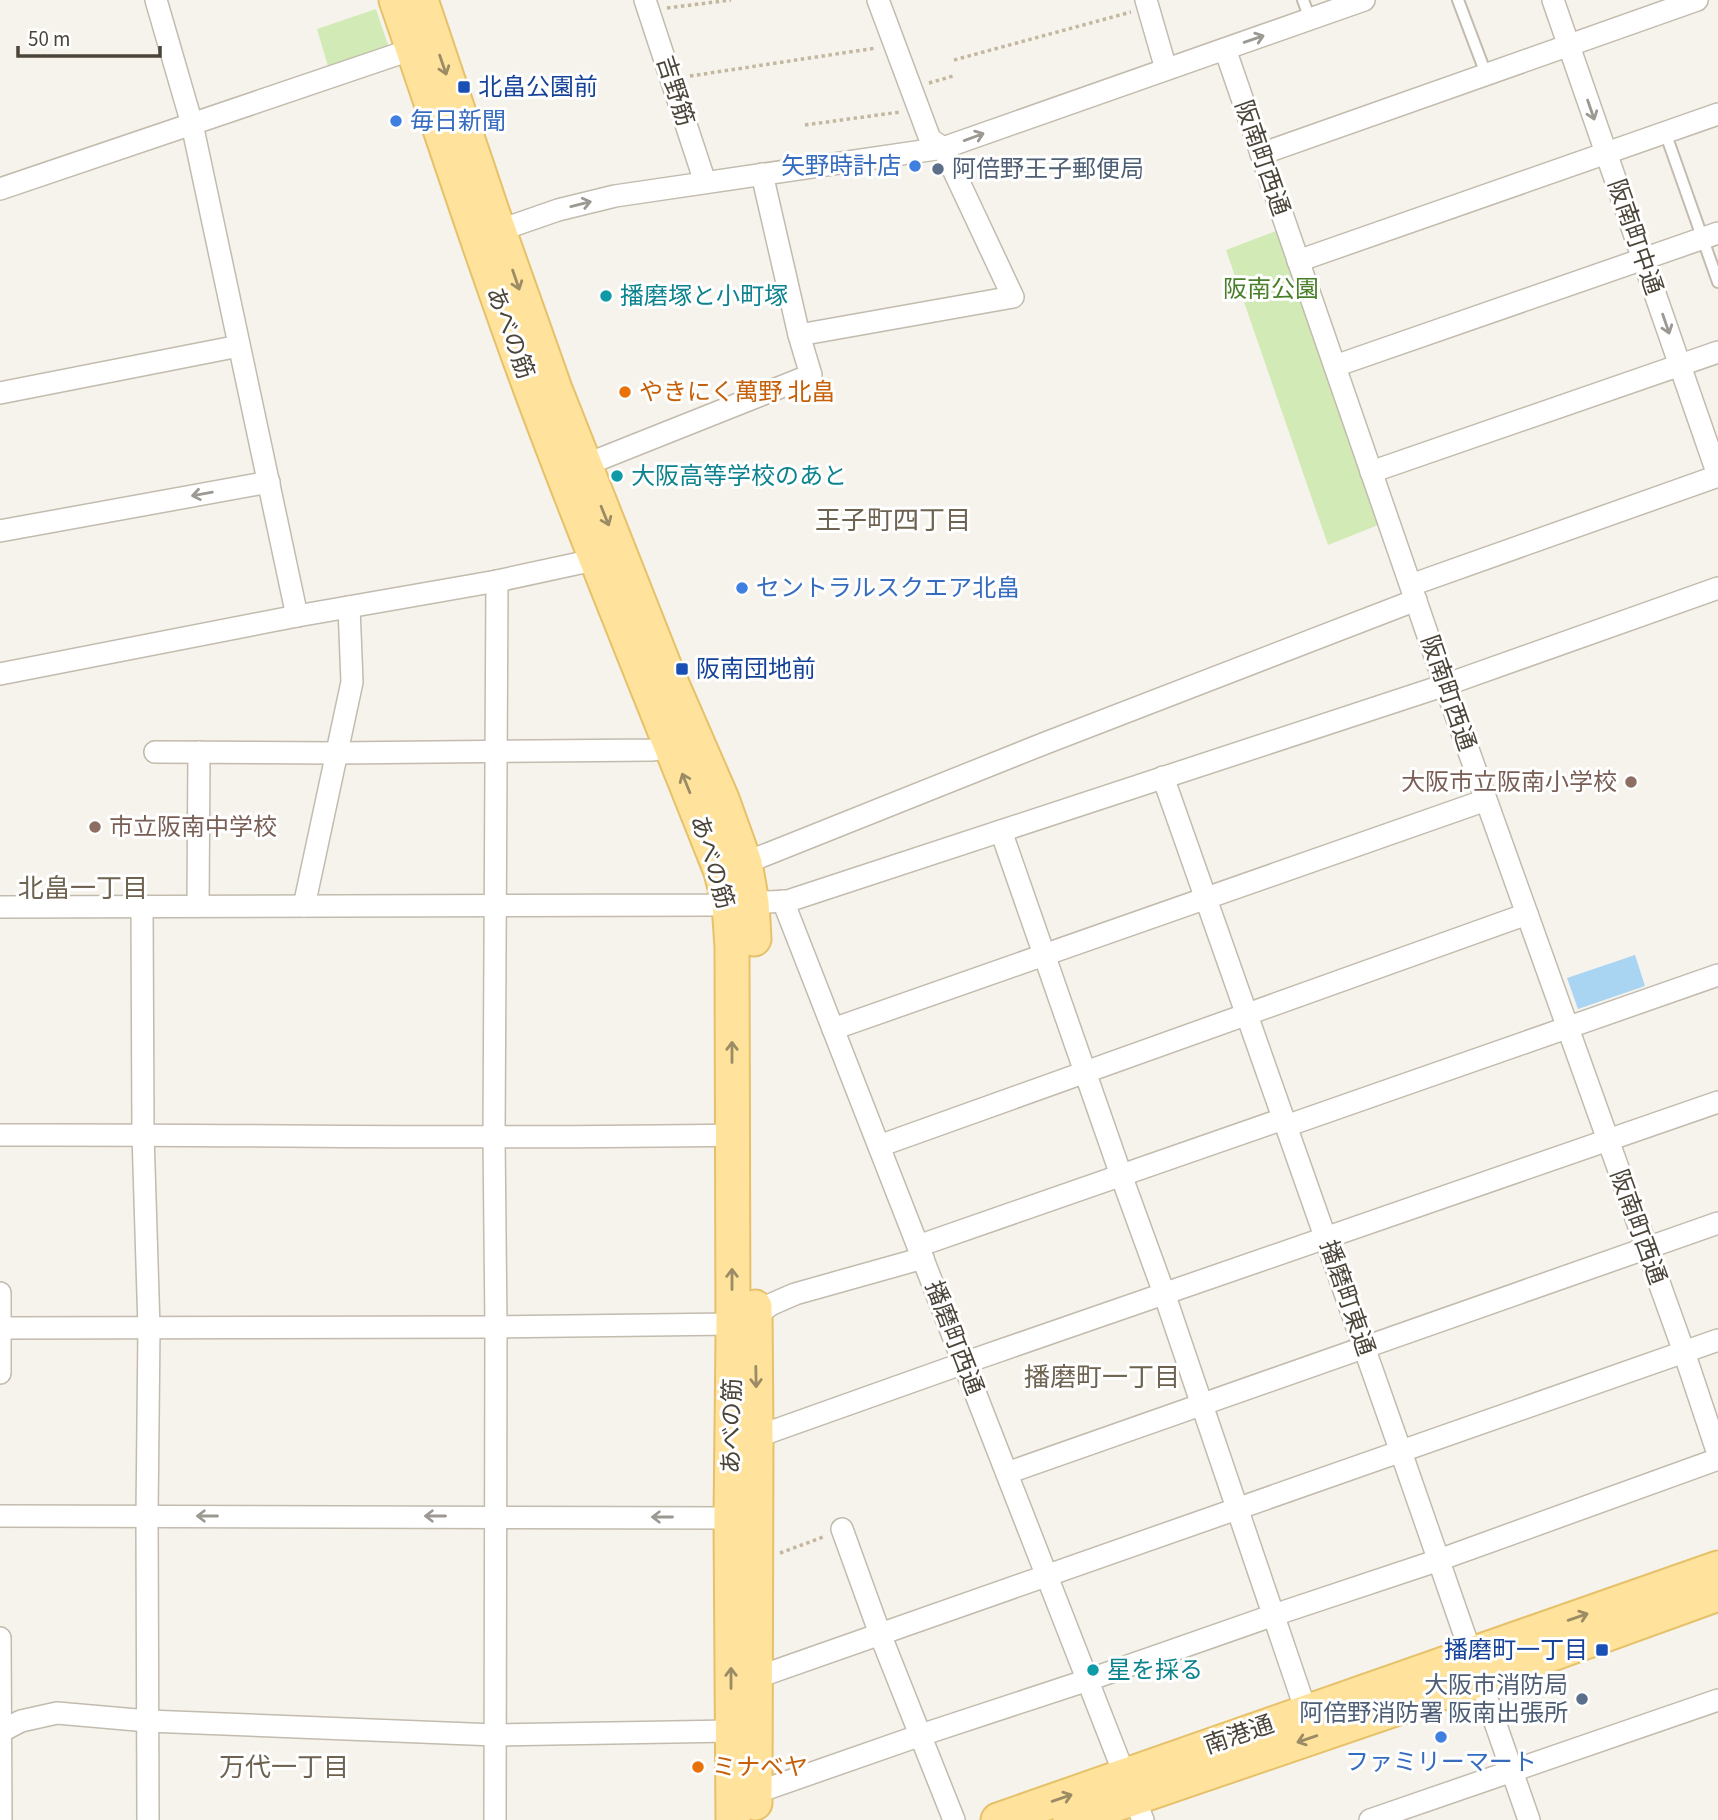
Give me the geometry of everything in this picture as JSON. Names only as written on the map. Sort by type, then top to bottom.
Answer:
[{"type":"main road","name":"あべの筋","points":[[396,0],[413,49],[497,231],[530,389],[606,553],[668,675],[722,799],[745,863],[755,903],[744,1320],[730,1518],[733,1820]]},
{"type":"main road","name":"あべの筋","points":[[421,0],[497,231],[585,465],[606,553],[671,747],[721,872],[755,903]]},
{"type":"main road","name":"あべの筋","points":[[755,903],[732,947],[732,1135],[744,1320],[757,1437],[755,1807]]},
{"type":"main road","name":"南港通","points":[[1070,1820],[1475,1667],[1718,1568]]},
{"type":"main road","name":"南港通","points":[[998,1820],[1134,1798],[1306,1711],[1475,1667],[1718,1594]]},
{"type":"street","points":[[156,0],[192,124],[297,616]]},
{"type":"street","points":[[497,231],[558,210],[615,196],[937,144],[1224,49],[1307,10],[1364,0]]},
{"type":"street","name":"阪南町中通","points":[[1553,0],[1718,475]]},
{"type":"street","points":[[1261,153],[1697,0]]},
{"type":"street","points":[[799,335],[1013,298],[919,110],[895,45],[884,2]]},
{"type":"street","points":[[1147,4],[1166,69]]},
{"type":"street","name":"吉野筋","points":[[647,5],[705,182]]},
{"type":"street","points":[[0,180],[0,189],[413,49]]},
{"type":"street","name":"阪南町西通","points":[[1224,49],[1445,685],[1684,1352],[1718,1457]]},
{"type":"street","points":[[1298,261],[1718,114]]},
{"type":"street","points":[[585,465],[811,375],[799,335],[762,174]]},
{"type":"street","points":[[1335,366],[1710,235]]},
{"type":"street","points":[[0,393],[239,346]]},
{"type":"street","points":[[1371,472],[1718,352]]},
{"type":"street","points":[[745,863],[1413,592],[1718,475]]},
{"type":"street","points":[[0,531],[269,482]]},
{"type":"street","points":[[0,674],[297,616],[497,581],[580,563],[606,553]]},
{"type":"street","points":[[495,1820],[494,1138],[497,581]]},
{"type":"street","points":[[0,907],[788,901],[1445,685],[1718,588]]},
{"type":"street","points":[[304,906],[352,682],[349,607]]},
{"type":"street","points":[[155,751],[335,753],[653,750],[671,747]]},
{"type":"street","points":[[198,906],[199,752]]},
{"type":"street","name":"播磨町東通","points":[[1163,777],[1529,1820]]},
{"type":"street","points":[[833,1030],[1486,800]]},
{"type":"street","points":[[1001,831],[1164,1293],[1306,1711]]},
{"type":"street","name":"播磨町西通","points":[[755,903],[833,1030],[1134,1798]]},
{"type":"street","points":[[142,907],[143,1135],[149,1328],[148,1820]]},
{"type":"street","points":[[878,1146],[1527,914]]},
{"type":"street","points":[[0,1328],[496,1327],[744,1320],[795,1294],[920,1252],[1121,1175],[1567,1028],[1718,975]]},
{"type":"street","points":[[757,1437],[1718,1102]]},
{"type":"street","points":[[0,1135],[494,1138],[732,1135]]},
{"type":"street","points":[[1007,1473],[1718,1223]]},
{"type":"street","points":[[0,1293],[0,1373]]},
{"type":"street","points":[[755,1678],[1718,1340]]},
{"type":"street","points":[[755,1807],[921,1735],[1439,1560],[1718,1457]]},
{"type":"street","points":[[0,1516],[730,1518]]},
{"type":"street","points":[[842,1530],[954,1820]]},
{"type":"street","points":[[0,1638],[1,1820]]},
{"type":"street","points":[[1370,1820],[1718,1700]]},
{"type":"street","points":[[1,1731],[21,1721],[57,1713],[148,1721],[495,1735],[731,1731]]},
{"type":"lane","points":[[1458,0],[1486,74]]},
{"type":"lane","points":[[1665,132],[1710,235],[1718,282]]},
{"type":"path","points":[[647,5],[731,0]]},
{"type":"path","points":[[954,60],[1147,4]]},
{"type":"path","points":[[671,79],[895,45]]},
{"type":"path","points":[[805,125],[919,110]]},
{"type":"path","points":[[755,1562],[842,1530]]},
{"type":"green space","points":[[376,9],[390,51],[330,73],[317,29]]},
{"type":"green space","name":"阪南公園","points":[[1281,229],[1383,523],[1328,545],[1226,250]]},
{"type":"water","points":[[1635,955],[1645,986],[1578,1009],[1567,978]]},
{"type":"place","name":"北畠公園前","points":[[464,87]]},
{"type":"place","name":"毎日新聞","points":[[396,121]]},
{"type":"place","name":"矢野時計店","points":[[915,166]]},
{"type":"place","name":"阿倍野王子郵便局","points":[[938,169]]},
{"type":"place","name":"播磨塚と小町塚","points":[[606,296]]},
{"type":"place","name":"やきにく萬野 北畠","points":[[625,392]]},
{"type":"place","name":"大阪高等学校のあと","points":[[617,476]]},
{"type":"place","name":"セントラルスクエア北畠","points":[[742,588]]},
{"type":"place","name":"阪南団地前","points":[[682,669]]},
{"type":"place","name":"大阪市立阪南小学校","points":[[1631,782]]},
{"type":"place","name":"市立阪南中学校","points":[[95,827]]},
{"type":"place","name":"播磨町一丁目","points":[[1602,1650]]},
{"type":"place","name":"星を採る","points":[[1093,1670]]},
{"type":"place","name":"大阪市消防局 阿倍野消防署 阪南出張所","points":[[1582,1699]]},
{"type":"place","name":"ファミリーマート","points":[[1441,1737]]},
{"type":"place","name":"ミナベヤ","points":[[698,1767]]},
{"type":"district","name":"王子町四丁目","points":[[893,520]]},
{"type":"district","name":"北畠一丁目","points":[[83,888]]},
{"type":"district","name":"播磨町一丁目","points":[[1102,1377]]},
{"type":"district","name":"万代一丁目","points":[[284,1767]]}]
